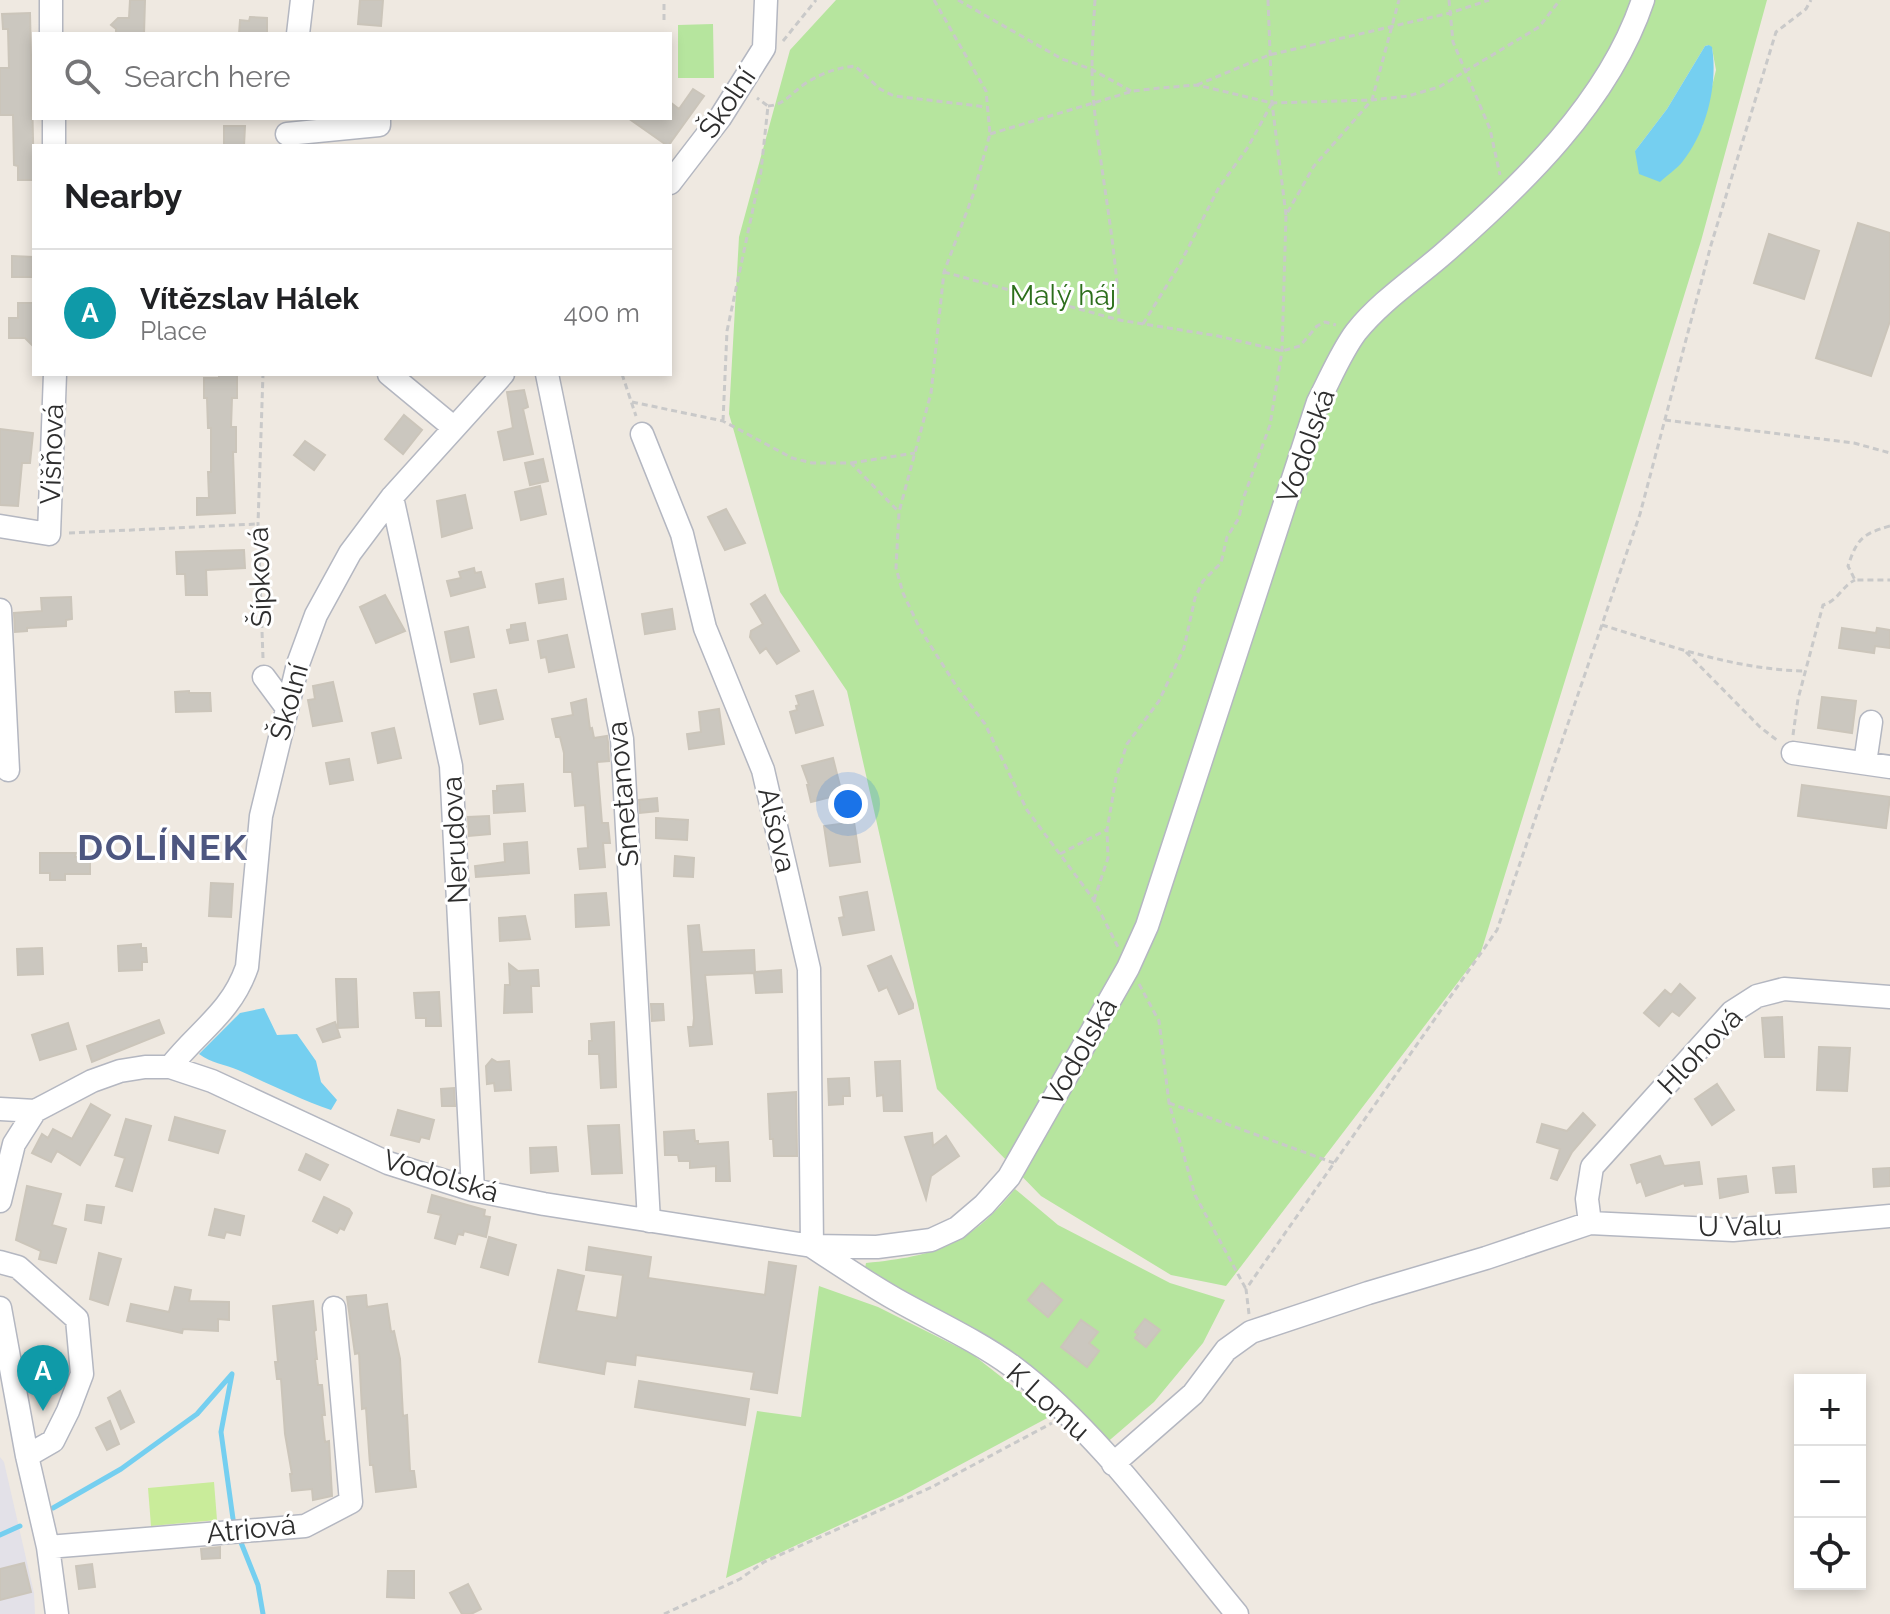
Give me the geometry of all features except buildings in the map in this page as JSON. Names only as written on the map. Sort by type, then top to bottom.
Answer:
[{"type":"street","points":[[51,0],[51,32]]},
{"type":"street","points":[[298,32],[302,0]]},
{"type":"street","points":[[764,48],[766,0]]},
{"type":"street","name":"Vodolská","points":[[35,1111],[92,1081],[120,1071],[170,1067],[212,1081],[388,1163],[473,1190],[812,1246],[916,1244],[946,1235],[984,1205],[1009,1177],[1128,968],[1147,926],[1318,402],[1354,336],[1383,305],[1508,197],[1555,144],[1602,82],[1625,44],[1643,0]]},
{"type":"street","name":"Školní","points":[[672,180],[720,118],[764,48]]},
{"type":"street","points":[[54,120],[54,144]]},
{"type":"street","points":[[287,133],[379,125],[379,120]]},
{"type":"street","name":"Višňová","points":[[49,534],[55,376]]},
{"type":"street","points":[[391,376],[453,427]]},
{"type":"street","name":"Školní","points":[[170,1067],[189,1043],[225,1011],[247,967],[261,816],[298,664],[316,615],[350,553],[392,497],[501,376]]},
{"type":"street","name":"Smetanova","points":[[547,376],[622,739],[649,1221]]},
{"type":"street","name":"Alšova","points":[[642,434],[682,534],[705,628],[763,770],[809,969],[812,1246]]},
{"type":"street","name":"Nerudova","points":[[392,497],[451,766],[473,1190]]},
{"type":"street","points":[[0,526],[49,534]]},
{"type":"street","points":[[0,610],[8,770]]},
{"type":"street","points":[[264,677],[287,708]]},
{"type":"street","points":[[1865,763],[1871,722]]},
{"type":"street","points":[[1793,753],[1890,767]]},
{"type":"street","name":"Hlohová","points":[[1590,1223],[1587,1199],[1592,1167],[1732,1012],[1757,996],[1784,989],[1890,997]]},
{"type":"street","points":[[0,1109],[35,1111],[14,1144],[0,1201]]},
{"type":"street","name":"U Valu","points":[[1590,1223],[1733,1230],[1890,1216]]},
{"type":"street","points":[[1113,1464],[1193,1394],[1226,1350],[1251,1332],[1590,1223]]},
{"type":"street","name":"K Lomu","points":[[812,1246],[870,1284],[1011,1366],[1065,1413],[1113,1464],[1237,1614]]},
{"type":"street","points":[[0,1262],[18,1267],[77,1319],[82,1374],[53,1441],[27,1456]]},
{"type":"street","points":[[0,1308],[8,1390],[48,1547],[57,1614]]},
{"type":"street","name":"Atriová","points":[[48,1547],[305,1526],[351,1502],[334,1308]]},
{"type":"path","points":[[664,0],[664,20]]},
{"type":"path","name":"Školní","points":[[764,48],[773,53],[816,0]]},
{"type":"path","points":[[934,0],[986,91],[990,134],[973,195],[944,272],[931,393],[899,512],[896,568],[903,593],[920,629],[985,724],[1027,810],[1094,900],[1128,968],[1152,1004],[1159,1021],[1169,1103],[1195,1195],[1246,1289],[1251,1332]]},
{"type":"path","points":[[958,0],[1062,59],[1091,69],[1133,91]]},
{"type":"path","points":[[1095,0],[1091,69],[1093,104],[1118,280],[1119,320]]},
{"type":"path","points":[[1094,900],[1108,858],[1107,830],[1116,778],[1127,744],[1159,701],[1184,648],[1195,598],[1203,581],[1221,563],[1227,537],[1239,518],[1270,425],[1282,351],[1286,215],[1272,103],[1268,0]]},
{"type":"path","points":[[1286,215],[1314,166],[1372,100],[1399,0]]},
{"type":"path","points":[[1449,0],[1453,42],[1490,129],[1497,165],[1508,197]]},
{"type":"path","points":[[990,134],[1133,91],[1197,85],[1269,55],[1450,13],[1489,0]]},
{"type":"path","points":[[1197,85],[1272,103],[1408,96],[1439,87],[1539,27],[1560,0]]},
{"type":"path","points":[[1246,1289],[1497,930],[1640,514],[1711,245],[1776,32],[1806,9],[1811,0]]},
{"type":"path","points":[[740,85],[768,106],[780,105],[803,85],[832,69],[855,66],[880,89],[894,96],[987,107]]},
{"type":"path","points":[[1142,324],[1180,264],[1218,189],[1248,147],[1272,103]]},
{"type":"path","points":[[723,421],[727,331],[761,171],[768,106]]},
{"type":"path","points":[[944,272],[1119,320],[1218,336],[1282,351],[1300,346],[1317,326],[1325,322],[1335,324],[1354,336]]},
{"type":"path","name":"Šípková","points":[[263,376],[258,524],[264,677]]},
{"type":"path","points":[[623,376],[642,434]]},
{"type":"path","points":[[632,402],[723,421],[792,458],[812,463],[851,463],[915,453]]},
{"type":"path","points":[[1665,420],[1854,443],[1890,453]]},
{"type":"path","points":[[851,463],[899,512]]},
{"type":"path","points":[[49,534],[258,524]]},
{"type":"path","points":[[1855,580],[1848,566],[1855,544],[1867,534],[1890,526]]},
{"type":"path","points":[[1793,753],[1793,731],[1805,671],[1823,605],[1833,602],[1855,580],[1890,580]]},
{"type":"path","points":[[1602,625],[1685,651],[1777,669],[1805,671]]},
{"type":"path","points":[[1685,651],[1760,727],[1793,753]]},
{"type":"path","points":[[1060,854],[1107,830]]},
{"type":"path","points":[[1169,1103],[1334,1163]]},
{"type":"path","points":[[664,1614],[740,1579],[764,1562],[932,1487],[1065,1413]]},
{"type":"shaded area","points":[[0,1457],[4,1462],[34,1593],[35,1614],[0,1614]]},
{"type":"green space","name":"Malý háj","points":[[836,0],[1767,0],[1701,241],[1481,952],[1226,1286],[1171,1275],[1041,1196],[937,1089],[847,691],[780,592],[729,414],[739,237],[790,50]],"holes":[[[1705,46],[1712,48],[1716,70],[1702,127],[1635,151],[1667,109]]]},
{"type":"green space","points":[[713,24],[714,78],[678,78],[678,25]]},
{"type":"green space","points":[[1015,1189],[1058,1225],[1170,1283],[1225,1300],[1203,1343],[1154,1402],[1104,1445],[864,1273],[866,1263],[913,1256],[950,1244],[982,1223]]},
{"type":"green space","points":[[819,1286],[878,1307],[972,1354],[1051,1416],[902,1496],[726,1578],[757,1411],[801,1417]]},
{"type":"green space","points":[[214,1482],[217,1520],[151,1526],[148,1488]]},
{"type":"water","points":[[1705,46],[1712,47],[1713,61],[1712,91],[1704,122],[1691,149],[1681,164],[1660,182],[1639,174],[1635,151],[1667,109]]},
{"type":"water","points":[[264,1008],[277,1035],[297,1034],[316,1061],[321,1082],[337,1100],[331,1110],[199,1054],[240,1013]]},
{"type":"waterway","points":[[53,1508],[121,1469],[197,1414],[232,1374],[221,1432],[234,1526]]},
{"type":"waterway","points":[[0,1535],[20,1526]]},
{"type":"waterway","points":[[240,1540],[258,1585],[263,1614]]},
{"type":"place","name":"Vítězslav Hálek","points":[[43,1411]]},
{"type":"district","name":"DOLÍNEK","points":[[163,847]]}]
